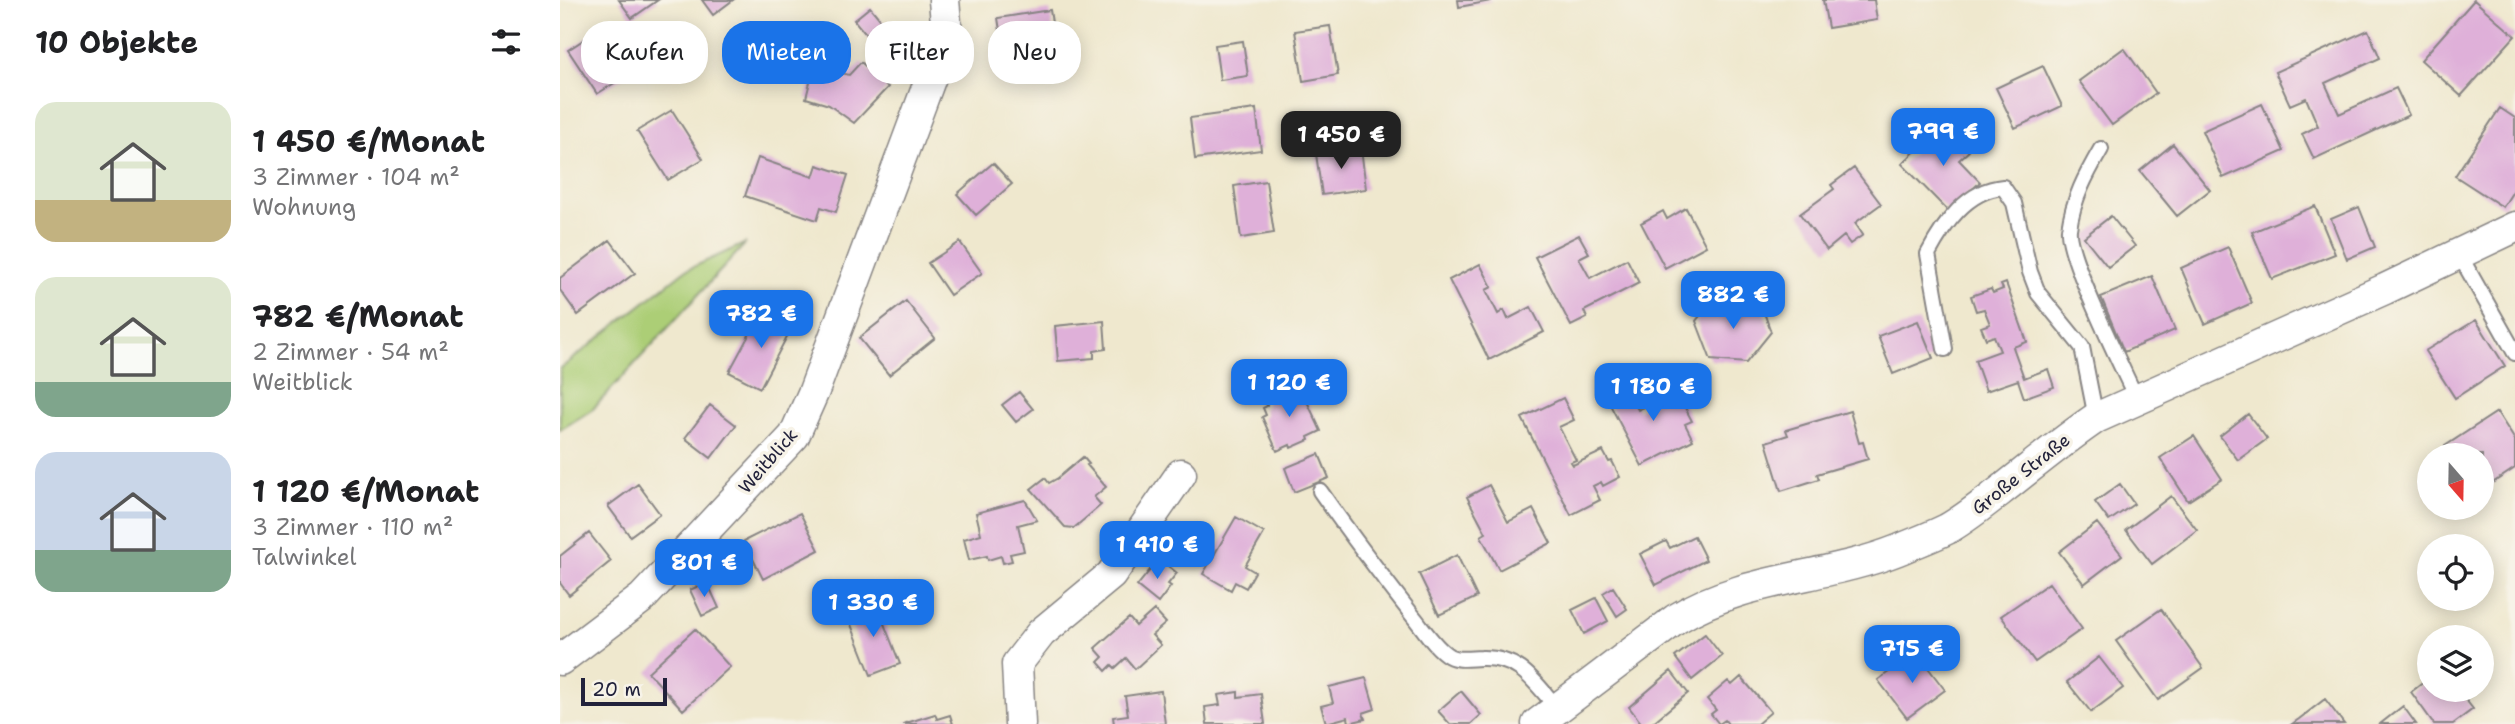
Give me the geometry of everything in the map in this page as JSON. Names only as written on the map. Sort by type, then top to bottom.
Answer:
[{"type":"street","name":"Weitblick","points":[[560,660],[642,598],[794,436],[814,391],[947,34],[944,0]]},
{"type":"street","name":"Große Straße","points":[[1547,716],[1676,619],[1699,605],[1754,586],[1867,560],[1946,529],[2096,418],[2515,227]]},
{"type":"street","points":[[1020,724],[1017,664],[1041,633],[1111,575],[1181,474]]},
{"type":"lane","points":[[2101,149],[2078,190],[2068,232],[2078,266],[2137,400]]},
{"type":"lane","points":[[1945,349],[1928,254],[1953,215],[1990,188],[2003,187],[2014,203],[2030,272],[2038,293],[2082,347],[2096,418]]},
{"type":"lane","points":[[2459,254],[2515,353]]},
{"type":"lane","points":[[1320,491],[1359,547],[1434,642],[1449,656],[1462,659],[1500,658],[1513,663],[1530,675],[1547,716]]},
{"type":"green space","points":[[746,243],[593,409],[560,430],[560,369],[684,271]]},
{"type":"building","points":[[619,0],[658,0],[632,18]]},
{"type":"building","points":[[702,0],[733,0],[713,15]]},
{"type":"building","points":[[1458,0],[1491,0],[1491,1],[1459,7]]},
{"type":"building","points":[[1823,0],[1874,0],[1877,20],[1828,28]]},
{"type":"building","points":[[2474,0],[2515,36],[2461,96],[2421,60]]},
{"type":"building","points":[[870,7],[882,21],[865,21],[865,33],[854,20]]},
{"type":"building","points":[[1050,10],[1052,21],[998,21],[998,18]]},
{"type":"building","points":[[1330,26],[1338,75],[1303,81],[1295,31]]},
{"type":"building","points":[[2368,30],[2380,58],[2325,83],[2339,114],[2396,88],[2409,115],[2314,159],[2302,134],[2318,126],[2306,98],[2290,105],[2275,72]]},
{"type":"building","points":[[581,41],[581,70],[568,50]]},
{"type":"building","points":[[1243,41],[1248,76],[1220,80],[1215,45]]},
{"type":"building","points":[[2124,48],[2156,93],[2112,125],[2079,81]]},
{"type":"building","points":[[861,62],[865,66],[865,84],[885,84],[888,87],[854,123],[829,105],[806,98],[810,84],[851,84],[851,73]]},
{"type":"building","points":[[2043,66],[2062,106],[2015,128],[1996,88]]},
{"type":"building","points":[[590,84],[613,84],[597,94]]},
{"type":"building","points":[[2262,104],[2284,151],[2223,178],[2202,131]]},
{"type":"building","points":[[2500,108],[2515,118],[2515,188],[2503,207],[2455,176]]},
{"type":"building","points":[[1256,109],[1261,150],[1195,159],[1190,118]]},
{"type":"building","points":[[672,110],[703,159],[668,180],[637,131]]},
{"type":"building","points":[[1943,124],[1969,151],[1959,160],[1980,182],[1949,212],[1902,164]]},
{"type":"building","points":[[2173,144],[2210,190],[2177,216],[2140,171]]},
{"type":"building","points":[[1361,148],[1366,189],[1322,195],[1316,154]]},
{"type":"building","points":[[758,158],[813,177],[817,165],[848,175],[836,212],[821,207],[817,220],[745,196]]},
{"type":"building","points":[[993,163],[1012,184],[976,215],[957,194]]},
{"type":"building","points":[[1854,168],[1881,204],[1855,223],[1863,235],[1850,244],[1844,236],[1827,250],[1800,214],[1834,189],[1831,185]]},
{"type":"building","points":[[1266,181],[1274,233],[1241,238],[1234,186]]},
{"type":"building","points":[[2315,206],[2335,254],[2272,279],[2252,232]]},
{"type":"building","points":[[2359,207],[2375,247],[2347,259],[2331,219]]},
{"type":"building","points":[[1686,208],[1706,246],[1665,268],[1641,223],[1663,211],[1667,219]]},
{"type":"building","points":[[2111,216],[2135,246],[2108,267],[2084,237]]},
{"type":"building","points":[[1579,235],[1589,253],[1579,258],[1590,278],[1627,259],[1639,283],[1584,311],[1587,318],[1571,326],[1535,257]]},
{"type":"building","points":[[610,240],[635,273],[578,315],[560,290],[560,278]]},
{"type":"building","points":[[960,242],[982,273],[950,295],[928,263]]},
{"type":"building","points":[[2228,247],[2252,303],[2205,324],[2181,268]]},
{"type":"building","points":[[1480,264],[1492,287],[1486,290],[1498,314],[1504,310],[1508,319],[1531,307],[1544,332],[1489,360],[1449,280]]},
{"type":"building","points":[[2152,276],[2175,330],[2124,352],[2101,297]]},
{"type":"building","points":[[2006,283],[2027,342],[2013,347],[2024,378],[2048,369],[2054,387],[2024,398],[2018,380],[1986,391],[1975,360],[2000,351],[1994,336],[1986,339],[1981,327],[1990,324],[1984,309],[1976,311],[1971,296],[1991,289],[1993,293],[2003,289],[2001,285]]},
{"type":"building","points":[[906,301],[935,338],[889,375],[859,338]]},
{"type":"building","points":[[1711,302],[1762,307],[1771,332],[1746,363],[1711,360],[1696,321]]},
{"type":"building","points":[[762,311],[792,327],[760,388],[729,372]]},
{"type":"building","points":[[2476,320],[2505,366],[2455,398],[2425,351]]},
{"type":"building","points":[[1104,321],[1106,349],[1094,351],[1094,358],[1058,361],[1055,326]]},
{"type":"building","points":[[1918,321],[1933,358],[1893,374],[1878,336]]},
{"type":"building","points":[[1672,383],[1692,421],[1685,424],[1693,440],[1642,466],[1606,397],[1626,386],[1638,410],[1665,397],[1661,389]]},
{"type":"building","points":[[1281,387],[1292,395],[1296,393],[1299,400],[1305,397],[1321,431],[1308,437],[1309,440],[1277,451],[1262,417],[1266,415],[1263,408],[1267,406],[1269,392]]},
{"type":"building","points":[[1019,392],[1033,409],[1016,422],[1002,405]]},
{"type":"building","points":[[1563,398],[1574,420],[1559,427],[1576,460],[1571,462],[1573,465],[1603,451],[1620,477],[1603,486],[1601,482],[1593,486],[1600,500],[1571,515],[1522,418]]},
{"type":"building","points":[[710,405],[736,425],[711,458],[685,438]]},
{"type":"building","points":[[1850,411],[1859,443],[1863,442],[1868,459],[1817,474],[1819,479],[1781,491],[1766,442],[1788,435],[1786,430]]},
{"type":"building","points":[[2497,412],[2515,440],[2515,468],[2494,482],[2494,443],[2450,443]]},
{"type":"building","points":[[2248,414],[2267,439],[2238,460],[2220,436]]},
{"type":"building","points":[[2194,436],[2222,479],[2188,501],[2160,458]]},
{"type":"building","points":[[1319,454],[1329,478],[1294,492],[1285,468]]},
{"type":"building","points":[[1083,457],[1106,487],[1094,497],[1101,505],[1074,528],[1065,527],[1031,489],[1045,478],[1049,483],[1058,478]]},
{"type":"building","points":[[638,484],[660,514],[630,536],[608,506]]},
{"type":"building","points":[[2120,484],[2134,504],[2109,521],[2095,502]]},
{"type":"building","points":[[1489,485],[1508,522],[1533,509],[1551,543],[1499,570],[1481,536],[1486,533],[1467,497]]},
{"type":"building","points":[[2171,496],[2197,530],[2152,564],[2126,530]]},
{"type":"building","points":[[1025,500],[1037,520],[1018,525],[1024,551],[1010,554],[1012,561],[1003,563],[1001,556],[988,560],[987,556],[969,560],[964,539],[981,534],[976,513]]},
{"type":"building","points":[[800,513],[819,550],[763,579],[744,541]]},
{"type":"building","points":[[1236,517],[1264,533],[1245,566],[1255,572],[1246,588],[1235,582],[1231,590],[1203,574]]},
{"type":"building","points":[[2097,523],[2122,555],[2084,584],[2059,552]]},
{"type":"building","points":[[589,533],[611,561],[569,595],[560,583],[560,556]]},
{"type":"building","points":[[1694,536],[1706,560],[1656,585],[1640,554],[1666,541],[1670,548]]},
{"type":"building","points":[[1457,555],[1477,597],[1439,615],[1419,574]]},
{"type":"building","points":[[1159,559],[1177,573],[1158,603],[1137,586]]},
{"type":"building","points":[[707,582],[719,608],[702,616],[690,590]]},
{"type":"building","points":[[2049,583],[2082,629],[2035,662],[2001,616]]},
{"type":"building","points":[[1613,587],[1627,609],[1617,616],[1603,593]]},
{"type":"building","points":[[1596,598],[1608,621],[1584,634],[1572,610]]},
{"type":"building","points":[[868,602],[872,613],[879,611],[900,664],[871,675],[850,622],[854,621],[849,609]]},
{"type":"building","points":[[2161,609],[2203,668],[2158,700],[2116,641]]},
{"type":"building","points":[[1154,610],[1166,623],[1152,635],[1161,645],[1135,669],[1126,658],[1115,668],[1112,665],[1106,671],[1098,662],[1103,657],[1095,648],[1129,618],[1136,626]]},
{"type":"building","points":[[695,629],[730,667],[683,710],[648,672]]},
{"type":"building","points":[[1705,634],[1722,656],[1692,680],[1675,657]]},
{"type":"building","points":[[1916,652],[1945,690],[1907,718],[1878,680]]},
{"type":"building","points":[[2099,657],[2123,688],[2091,712],[2067,682]]},
{"type":"building","points":[[1671,671],[1688,693],[1651,724],[1642,724],[1629,707]]},
{"type":"building","points":[[1741,677],[1771,712],[1757,724],[1728,724],[1725,720],[1719,724],[1711,714],[1716,710],[1707,699],[1728,681],[1732,685]]},
{"type":"building","points":[[1366,678],[1375,709],[1363,713],[1365,719],[1349,723],[1348,717],[1326,723],[1321,706],[1333,703],[1329,687]]},
{"type":"building","points":[[2417,687],[2417,700],[2411,692]]},
{"type":"building","points":[[1161,691],[1165,724],[1114,724],[1113,717],[1128,715],[1125,696]]},
{"type":"building","points":[[1461,691],[1481,715],[1471,724],[1450,724],[1438,711]]},
{"type":"building","points":[[1238,692],[1238,697],[1261,694],[1265,724],[1207,724],[1205,707],[1220,705],[1218,695]]},
{"type":"building","points":[[2325,699],[2344,724],[2292,724],[2299,719]]},
{"type":"building","points":[[2418,702],[2467,702],[2473,709],[2453,724],[2434,724]]},
{"type":"building","points":[[2403,706],[2416,724],[2380,724]]},
{"type":"building","points":[[935,714],[937,719],[950,715],[953,724],[903,724]]}]
